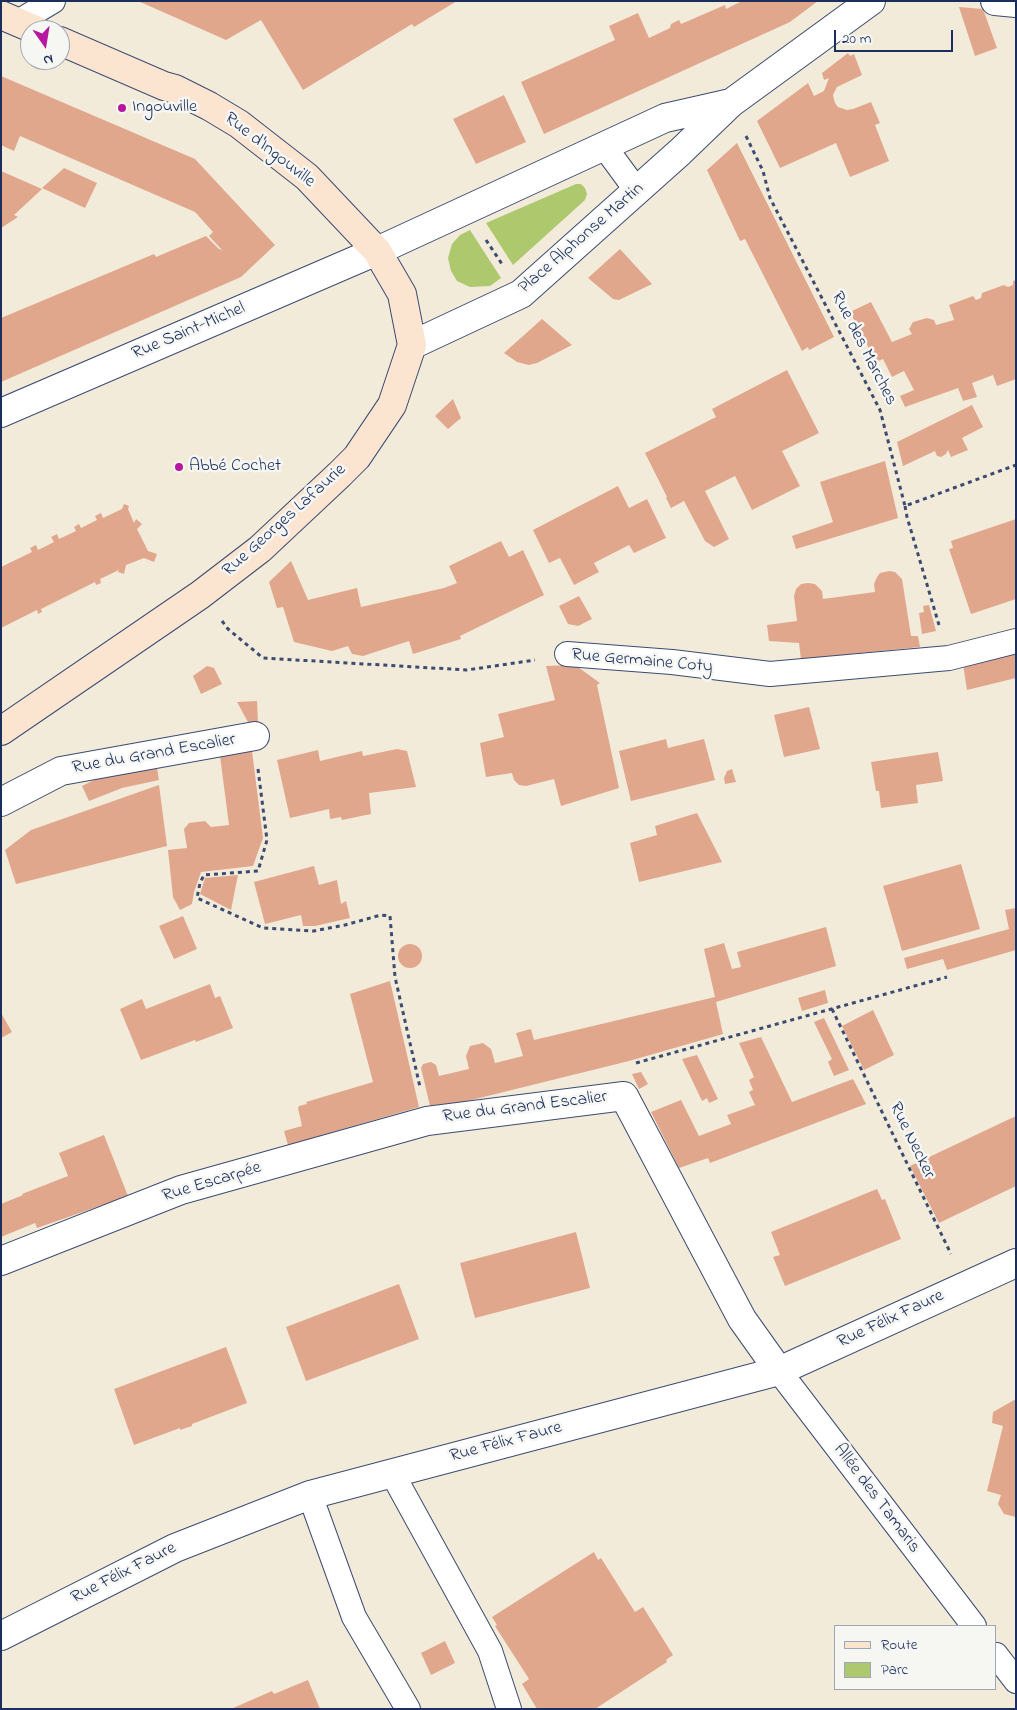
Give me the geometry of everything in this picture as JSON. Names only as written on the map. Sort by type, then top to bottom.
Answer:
[{"type":"street","name":"Place Alphonse Martin","points":[[412,345],[521,294],[731,104],[871,1]]},
{"type":"street","points":[[995,1],[1016,3]]},
{"type":"street","name":"Rue d'Ingouville","points":[[70,45],[175,89],[239,124],[307,178],[377,251]]},
{"type":"street","name":"Place Alphonse Martin","points":[[377,251],[665,118],[731,104]]},
{"type":"street","name":"Rue Georges Lafaurie","points":[[1,731],[215,583],[260,549],[358,457],[392,405],[412,345],[402,294],[377,251]]},
{"type":"street","name":"Rue Saint-Michel","points":[[1,413],[377,251]]},
{"type":"street","name":"Rue du Grand Escalier","points":[[1,802],[61,772],[255,736]]},
{"type":"street","name":"Rue du Grand Escalier","points":[[428,1121],[624,1096],[742,1319],[779,1371]]},
{"type":"street","name":"Rue Escarpée","points":[[1,1261],[181,1190],[428,1121]]},
{"type":"street","name":"Rue Félix Faure","points":[[1,1636],[175,1548],[310,1494],[779,1371],[1016,1263]]},
{"type":"lane","points":[[18,22],[53,1]]},
{"type":"lane","points":[[604,146],[637,191]]},
{"type":"lane","name":"Rue Germaine Coty","points":[[567,654],[672,662],[770,674],[949,658],[1016,641]]},
{"type":"lane","name":"Allée des Tamaris","points":[[779,1371],[973,1625]]},
{"type":"lane","points":[[392,1473],[490,1651],[509,1709]]},
{"type":"lane","points":[[310,1494],[354,1617],[408,1709]]},
{"type":"lane","points":[[997,1656],[1016,1682]]},
{"type":"path","name":"Rue des Marches","points":[[731,104],[763,171],[770,198],[880,410],[906,506],[907,517],[942,633]]},
{"type":"path","points":[[467,210],[521,294]]},
{"type":"path","points":[[906,506],[1016,465]]},
{"type":"path","name":"Rue Germaine Coty","points":[[222,620],[228,629],[263,658],[467,670],[567,654]]},
{"type":"path","name":"Rue du Grand Escalier","points":[[255,736],[266,840],[258,871],[204,875],[197,898],[264,928],[314,931],[381,915],[390,916],[395,977],[428,1121]]},
{"type":"path","points":[[630,1065],[947,977]]},
{"type":"path","name":"Rue Necker","points":[[832,1009],[966,1286]]},
{"type":"green space","points":[[576,184],[581,184],[585,188],[587,194],[585,200],[513,265],[486,223]]},
{"type":"green space","points":[[470,230],[501,278],[490,286],[470,287],[457,281],[451,271],[448,258],[452,244],[460,235]]},
{"type":"building","points":[[138,1],[457,1],[414,27],[412,24],[303,90],[261,20],[226,40]]},
{"type":"building","points":[[742,1],[818,1],[790,22],[544,134],[521,82],[615,40],[609,26],[638,13],[649,38],[670,28],[671,24],[679,20],[681,24],[725,5],[726,9]]},
{"type":"building","points":[[959,7],[983,9],[997,48],[975,56]]},
{"type":"building","points":[[848,53],[850,56],[854,54],[862,75],[837,87],[833,95],[835,103],[838,107],[847,110],[871,102],[880,123],[875,125],[889,161],[850,177],[836,143],[780,168],[757,121],[808,83],[814,96],[824,91],[829,78],[824,80],[822,73]]},
{"type":"building","points":[[1,76],[195,159],[275,245],[241,277],[1,382],[1,318],[154,254],[156,257],[206,236],[222,250],[209,236],[213,232],[195,212],[20,136],[14,151],[1,145]]},
{"type":"building","points":[[504,95],[526,142],[476,164],[453,119]]},
{"type":"building","points":[[737,143],[834,337],[809,350],[808,347],[802,351],[745,239],[740,241],[707,170]]},
{"type":"building","points":[[64,168],[97,183],[85,208],[42,188]]},
{"type":"building","points":[[1,171],[42,189],[14,215],[18,217],[1,228]]},
{"type":"building","points":[[620,249],[652,284],[619,300],[613,299],[588,278]]},
{"type":"building","points":[[1016,280],[1016,379],[997,386],[993,375],[972,383],[977,397],[963,401],[958,388],[905,407],[900,396],[914,390],[904,371],[892,377],[883,359],[876,362],[850,312],[871,302],[892,342],[912,334],[909,329],[913,322],[927,318],[934,320],[936,325],[954,320],[949,305],[973,296],[976,300],[981,298],[982,293],[1004,285],[1008,287],[1013,285],[1013,281]]},
{"type":"building","points":[[542,319],[572,345],[537,363],[529,365],[517,362],[504,353]]},
{"type":"building","points":[[787,370],[819,433],[782,451],[800,486],[752,510],[735,476],[705,491],[729,539],[714,547],[705,541],[684,501],[671,508],[645,453],[716,417],[712,409]]},
{"type":"building","points":[[891,395],[894,402],[886,406],[883,399]]},
{"type":"building","points":[[453,399],[461,418],[448,429],[435,416]]},
{"type":"building","points":[[972,405],[983,427],[962,438],[968,450],[951,457],[948,450],[941,457],[937,456],[935,451],[903,466],[897,442]]},
{"type":"building","points":[[885,461],[898,518],[796,549],[792,536],[833,522],[820,482]]},
{"type":"building","points":[[618,486],[629,508],[647,499],[666,538],[634,553],[629,545],[594,563],[599,572],[574,585],[560,558],[549,563],[533,530]]},
{"type":"building","points":[[124,504],[129,506],[128,509],[134,523],[136,519],[142,524],[137,529],[148,551],[157,554],[154,562],[144,558],[126,565],[124,574],[118,572],[119,570],[100,579],[101,583],[96,585],[95,582],[41,609],[42,612],[38,614],[37,610],[1,628],[1,567],[32,552],[30,548],[36,545],[38,550],[54,542],[51,537],[57,534],[59,539],[76,531],[74,527],[79,524],[81,528],[97,520],[95,516],[101,513],[103,518],[122,509]]},
{"type":"building","points":[[1016,519],[1016,599],[971,614],[949,549],[953,548],[951,541]]},
{"type":"building","points":[[501,541],[509,557],[523,550],[544,595],[460,636],[461,639],[413,654],[409,641],[363,656],[352,654],[348,646],[332,651],[294,642],[283,607],[277,608],[269,582],[291,561],[308,600],[357,588],[361,607],[444,588],[457,583],[449,566]]},
{"type":"building","points":[[895,572],[902,579],[911,636],[918,636],[920,647],[801,659],[799,643],[769,641],[767,625],[797,621],[794,596],[796,589],[801,584],[815,584],[822,591],[823,599],[875,592],[874,584],[877,577],[880,573]]},
{"type":"building","points":[[579,596],[592,619],[578,626],[568,624],[559,606]]},
{"type":"building","points":[[929,605],[936,631],[922,634],[919,613],[924,612],[923,606]]},
{"type":"building","points":[[1016,652],[1016,678],[967,690],[963,664]]},
{"type":"building","points":[[575,665],[600,683],[597,685],[619,788],[561,806],[554,779],[526,786],[519,785],[514,780],[512,773],[486,777],[480,743],[504,737],[498,714],[555,700],[546,666]]},
{"type":"building","points":[[207,666],[214,668],[222,684],[201,694],[193,676]]},
{"type":"building","points":[[257,701],[258,723],[249,724],[237,702]]},
{"type":"building","points":[[809,707],[820,749],[784,757],[774,715]]},
{"type":"building","points":[[666,739],[668,748],[704,739],[715,780],[631,801],[619,751]]},
{"type":"building","points":[[397,749],[407,751],[416,787],[369,793],[371,814],[342,820],[341,817],[330,819],[329,809],[290,818],[277,760],[318,750],[320,761],[362,751],[363,756]]},
{"type":"building","points":[[252,751],[263,838],[253,866],[201,872],[192,904],[180,910],[173,897],[168,850],[187,848],[184,829],[189,823],[205,821],[211,827],[229,825],[220,756]]},
{"type":"building","points":[[938,752],[943,781],[916,785],[918,803],[881,808],[879,791],[876,791],[871,762]]},
{"type":"building","points":[[157,768],[159,780],[122,788],[89,801],[82,786],[108,773]]},
{"type":"building","points":[[732,769],[736,782],[725,784],[724,778],[727,771]]},
{"type":"building","points":[[159,785],[167,846],[16,884],[5,850],[31,830]]},
{"type":"building","points":[[697,813],[722,862],[639,882],[630,843],[657,835],[655,826]]},
{"type":"building","points":[[961,864],[980,929],[902,951],[883,886]]},
{"type":"building","points":[[314,866],[319,885],[337,880],[341,904],[346,901],[350,918],[315,926],[303,926],[301,915],[265,924],[254,882]]},
{"type":"building","points":[[238,875],[231,910],[200,894],[205,878]]},
{"type":"building","points":[[1016,908],[1016,950],[947,970],[943,959],[907,969],[904,958],[1009,929],[1005,910]]},
{"type":"building","points":[[183,916],[197,949],[174,959],[159,926]]},
{"type":"building","points":[[826,927],[836,966],[716,1002],[723,1034],[629,1061],[431,1110],[421,1068],[423,1064],[431,1062],[436,1065],[439,1076],[469,1069],[466,1056],[470,1046],[483,1043],[491,1049],[495,1063],[523,1056],[516,1033],[531,1029],[534,1040],[715,997],[704,949],[724,943],[732,969],[741,967],[737,952]]},
{"type":"building","points":[[410,944],[419,947],[422,956],[419,965],[410,968],[401,965],[398,956],[401,947]]},
{"type":"building","points":[[390,981],[419,1107],[288,1145],[284,1131],[302,1126],[299,1106],[307,1104],[306,1102],[373,1082],[350,994]]},
{"type":"building","points":[[210,984],[215,998],[220,996],[233,1028],[141,1060],[120,1009],[142,999],[146,1009]]},
{"type":"building","points":[[825,990],[828,1003],[802,1011],[798,998]]},
{"type":"building","points":[[873,1010],[894,1055],[864,1070],[842,1026]]},
{"type":"building","points":[[1,1013],[12,1032],[1,1038]]},
{"type":"building","points":[[824,1018],[849,1070],[834,1076],[828,1062],[832,1059],[814,1022]]},
{"type":"building","points":[[761,1037],[792,1102],[853,1079],[866,1104],[710,1163],[708,1158],[679,1168],[651,1112],[681,1100],[699,1136],[731,1124],[727,1115],[755,1105],[749,1092],[753,1090],[749,1080],[754,1077],[739,1043]]},
{"type":"building","points":[[697,1055],[718,1099],[709,1103],[707,1098],[702,1101],[682,1059]]},
{"type":"building","points":[[641,1072],[648,1084],[639,1089],[632,1074]]},
{"type":"building","points":[[1016,1116],[1016,1186],[939,1223],[910,1166]]},
{"type":"building","points":[[104,1135],[128,1196],[37,1228],[35,1223],[1,1237],[1,1204],[68,1176],[59,1153]]},
{"type":"building","points":[[877,1189],[882,1200],[885,1199],[901,1239],[785,1286],[773,1257],[780,1255],[771,1232]]},
{"type":"building","points":[[576,1232],[590,1288],[475,1318],[460,1263]]},
{"type":"building","points":[[399,1284],[419,1339],[306,1381],[286,1327]]},
{"type":"building","points":[[226,1347],[247,1403],[192,1424],[192,1426],[180,1430],[180,1428],[134,1445],[114,1389]]},
{"type":"building","points":[[1016,1399],[1016,1517],[1004,1514],[998,1504],[1001,1495],[987,1491],[1003,1426],[992,1423],[993,1412]]},
{"type":"building","points":[[594,1552],[598,1560],[601,1558],[635,1612],[643,1607],[673,1655],[666,1660],[667,1662],[595,1709],[537,1709],[522,1684],[529,1679],[495,1626],[497,1625],[492,1617]]},
{"type":"building","points":[[445,1641],[455,1663],[431,1675],[421,1653]]},
{"type":"building","points":[[308,1680],[320,1709],[231,1709],[272,1691],[274,1694]]},
{"type":"place","name":"Ingouville","points":[[122,108]]},
{"type":"place","name":"Abbé Cochet","points":[[179,467]]}]
